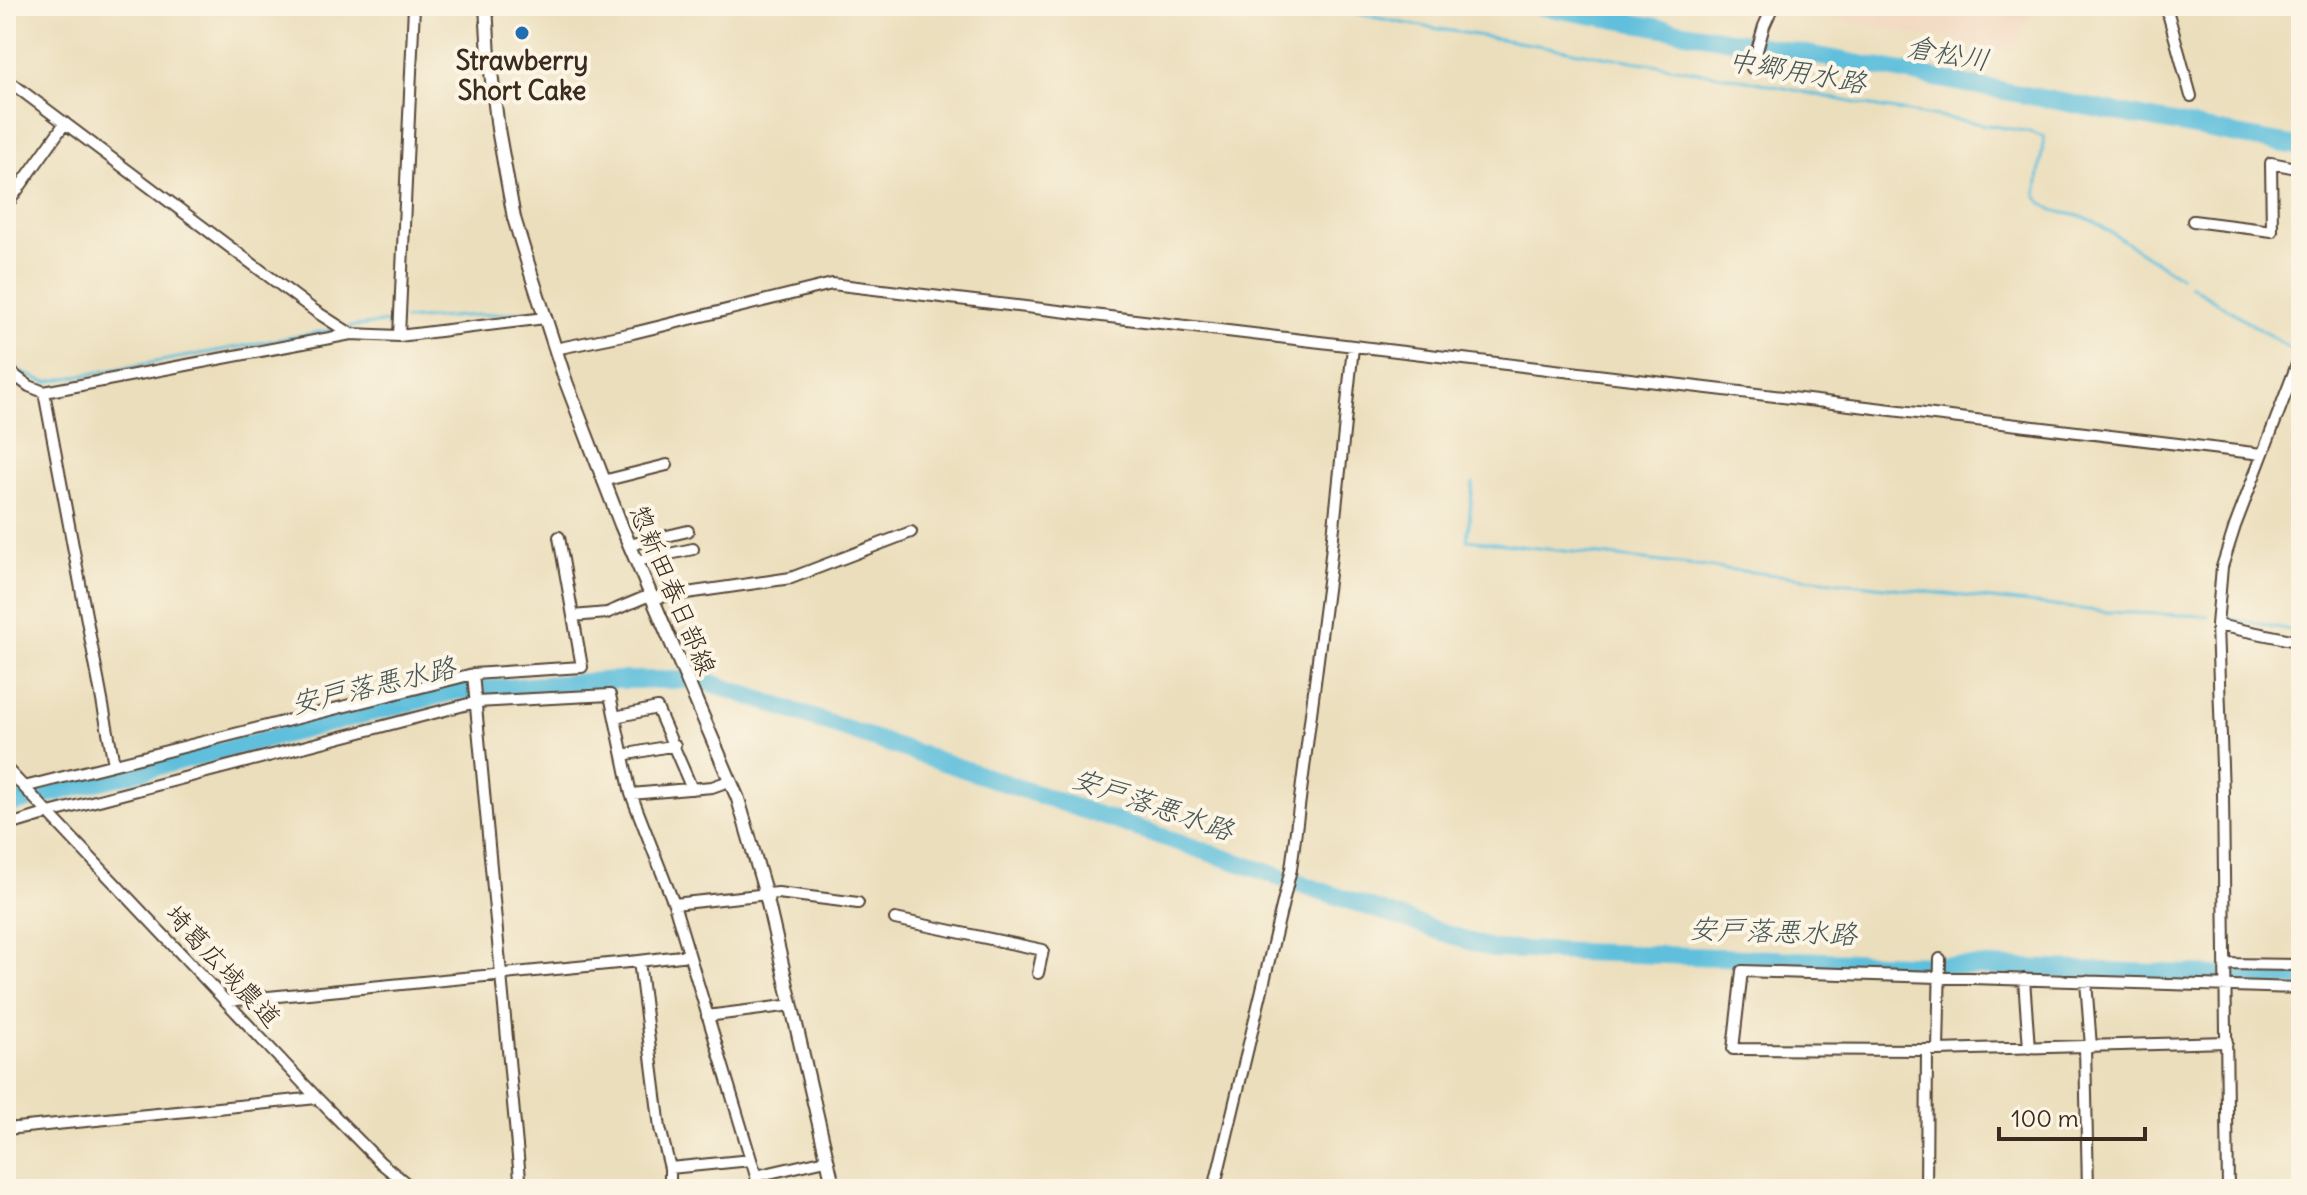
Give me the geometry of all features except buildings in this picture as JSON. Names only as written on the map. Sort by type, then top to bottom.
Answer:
[{"type":"main road","name":"惣新田春日部線","points":[[486,6],[491,70],[514,218],[555,349],[603,481],[738,799],[766,895],[834,1189]]},
{"type":"street","points":[[399,336],[414,6]]},
{"type":"street","points":[[1752,68],[1773,6]]},
{"type":"street","points":[[2166,6],[2191,96]]},
{"type":"street","points":[[6,79],[315,311],[351,334]]},
{"type":"street","points":[[6,206],[65,123]]},
{"type":"street","points":[[2193,221],[2272,231],[2271,163],[2301,169]]},
{"type":"street","points":[[555,349],[832,284],[2262,454]]},
{"type":"street","points":[[6,369],[29,386],[44,392],[351,334],[399,336],[545,318]]},
{"type":"street","points":[[1214,1189],[1291,869],[1329,574],[1353,347]]},
{"type":"street","points":[[2228,1189],[2223,794],[2217,625],[2222,567],[2300,359]]},
{"type":"street","points":[[44,392],[114,764]]},
{"type":"street","points":[[603,481],[667,465]]},
{"type":"street","points":[[629,545],[688,531]]},
{"type":"street","points":[[573,616],[607,613],[651,596],[791,578],[911,532]]},
{"type":"street","points":[[26,789],[473,674],[582,667],[559,537]]},
{"type":"street","points":[[636,561],[693,549]]},
{"type":"street","points":[[2217,625],[2301,642]]},
{"type":"street","points":[[473,674],[521,1189]]},
{"type":"street","points":[[6,826],[47,810],[476,702],[610,695],[631,794],[674,904],[758,1189]]},
{"type":"street","points":[[615,717],[657,708],[692,789]]},
{"type":"street","points":[[623,755],[675,745]]},
{"type":"street","name":"埼葛広域農道","points":[[6,768],[317,1098],[381,1163],[413,1189]]},
{"type":"street","points":[[631,794],[712,787],[729,781]]},
{"type":"street","points":[[674,904],[778,893],[858,903]]},
{"type":"street","points":[[895,919],[1043,950],[1038,973]]},
{"type":"street","points":[[2225,965],[2300,965],[2301,946]]},
{"type":"street","points":[[226,1001],[689,955]]},
{"type":"street","points":[[1926,1189],[1932,1050],[1940,959]]},
{"type":"street","points":[[639,961],[660,1128],[670,1168],[670,1189]]},
{"type":"street","points":[[2227,1042],[1932,1050],[1733,1049],[1742,971],[2301,988]]},
{"type":"street","points":[[2024,979],[2029,1048]]},
{"type":"street","points":[[2086,981],[2088,1189]]},
{"type":"street","points":[[707,1016],[792,1005]]},
{"type":"street","points":[[6,1129],[317,1098]]},
{"type":"street","points":[[670,1168],[751,1160]]},
{"type":"street","points":[[756,1176],[826,1160]]},
{"type":"shaded area","points":[[1779,6],[2033,6],[2011,52],[1777,9]]},
{"type":"waterway","name":"中郷用水路","points":[[1319,6],[2030,132],[2044,137],[2036,196],[2043,203],[2056,211],[2093,221],[2180,277]]},
{"type":"waterway","name":"倉松川","points":[[1537,6],[2301,147]]},
{"type":"waterway","name":"中郷用水路","points":[[2190,285],[2294,351]]},
{"type":"waterway","points":[[404,320],[524,312]]},
{"type":"waterway","points":[[349,327],[397,321]]},
{"type":"waterway","points":[[6,361],[23,373],[46,382],[337,329]]},
{"type":"waterway","points":[[1473,483],[1467,540],[2107,612],[2208,616]]},
{"type":"waterway","points":[[2225,617],[2301,632]]},
{"type":"waterway","name":"安戸落悪水路","points":[[6,805],[456,691],[614,680],[702,680],[1492,949],[2301,978]]},
{"type":"place","name":"Strawberry Short Cake","points":[[522,33]]}]
